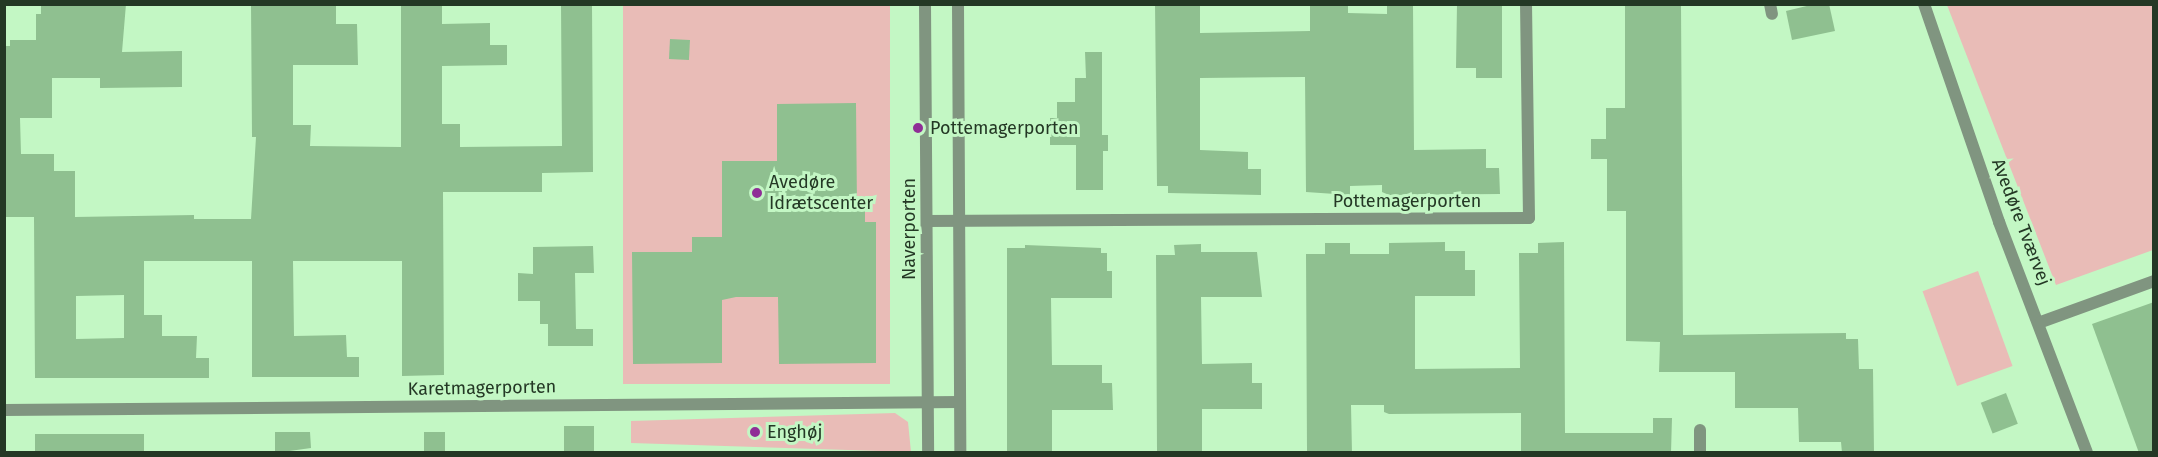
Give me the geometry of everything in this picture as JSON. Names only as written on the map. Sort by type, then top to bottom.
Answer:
[{"type":"street","name":"Naverporten","points":[[925,4],[928,453]]},
{"type":"street","points":[[958,4],[960,453]]},
{"type":"street","name":"Pottemagerporten","points":[[927,220],[1529,218],[1526,4]]},
{"type":"street","name":"Avedøre Tværvej","points":[[1924,4],[1999,222],[2041,322],[2087,453]]},
{"type":"street","points":[[2041,322],[2154,281]]},
{"type":"street","name":"Karetmagerporten","points":[[4,410],[959,402]]},
{"type":"street","points":[[1700,430],[1700,453]]},
{"type":"shaded area","name":"Avedøre Idrætscenter","points":[[623,5],[890,5],[890,384],[623,384]]},
{"type":"shaded area","points":[[1947,5],[2153,5],[2153,250],[2056,285]]},
{"type":"shaded area","points":[[1978,271],[2013,366],[1957,386],[1923,291]]},
{"type":"shaded area","name":"Enghøj","points":[[895,413],[908,422],[911,452],[631,443],[631,421]]},
{"type":"building","points":[[41,4],[126,4],[122,52],[182,51],[182,87],[100,88],[100,78],[52,78],[52,118],[20,118],[21,154],[54,154],[54,171],[75,171],[75,217],[194,215],[194,219],[251,219],[256,137],[252,137],[251,4],[336,4],[336,24],[357,24],[358,65],[293,65],[293,125],[311,125],[310,146],[401,147],[401,4],[442,4],[442,24],[490,23],[490,45],[507,45],[507,65],[442,66],[442,124],[460,124],[460,147],[562,146],[561,4],[592,4],[593,172],[542,173],[542,192],[443,192],[444,375],[402,376],[402,261],[293,261],[294,336],[346,335],[347,357],[359,357],[359,377],[252,377],[252,261],[144,261],[144,315],[162,315],[162,336],[197,336],[196,358],[209,358],[209,378],[35,378],[34,217],[4,217],[4,46],[10,46],[10,40],[36,40],[36,14],[41,14]],"holes":[[[124,295],[124,338],[76,339],[76,296]]]},
{"type":"building","points":[[1155,4],[1200,4],[1200,33],[1310,31],[1310,4],[1348,4],[1348,13],[1387,14],[1387,4],[1413,4],[1414,150],[1486,149],[1486,168],[1499,168],[1500,194],[1389,195],[1382,192],[1382,185],[1350,186],[1350,195],[1306,192],[1305,77],[1200,78],[1200,150],[1248,152],[1248,169],[1261,169],[1261,195],[1168,193],[1168,186],[1157,186]]},
{"type":"building","points":[[1457,4],[1502,4],[1502,78],[1476,78],[1476,68],[1456,68]]},
{"type":"building","points":[[1625,4],[1681,4],[1683,335],[1846,333],[1846,339],[1858,339],[1859,369],[1873,369],[1874,453],[1842,453],[1841,442],[1799,442],[1798,408],[1735,408],[1735,372],[1659,372],[1660,342],[1626,341],[1626,211],[1607,211],[1607,159],[1591,159],[1591,139],[1606,139],[1606,108],[1625,108]]},
{"type":"building","points":[[1815,4],[1829,4],[1835,31],[1792,40],[1786,11]]},
{"type":"building","points":[[670,39],[690,40],[689,60],[669,59]]},
{"type":"building","points":[[1085,52],[1102,52],[1102,135],[1108,135],[1108,151],[1103,151],[1103,190],[1076,190],[1076,145],[1050,145],[1050,118],[1057,118],[1057,102],[1075,102],[1075,78],[1086,78]]},
{"type":"building","points":[[856,103],[857,209],[865,208],[865,222],[876,222],[876,363],[779,364],[778,297],[736,297],[722,300],[722,363],[633,364],[632,252],[692,252],[692,237],[722,237],[722,161],[777,161],[777,104]]},
{"type":"building","points":[[1445,242],[1445,251],[1465,251],[1465,270],[1475,270],[1475,296],[1415,296],[1415,369],[1520,368],[1519,253],[1538,253],[1538,243],[1564,242],[1565,433],[1653,433],[1653,418],[1672,418],[1671,453],[1521,453],[1521,413],[1389,414],[1384,412],[1384,405],[1351,405],[1352,453],[1307,453],[1306,254],[1325,254],[1325,243],[1350,243],[1350,254],[1389,254],[1389,243]]},
{"type":"building","points":[[1201,244],[1201,252],[1257,252],[1262,297],[1201,297],[1202,364],[1252,363],[1252,383],[1262,383],[1262,409],[1202,409],[1202,453],[1157,453],[1156,255],[1175,255],[1174,245]]},
{"type":"building","points":[[1025,245],[1101,248],[1101,253],[1107,253],[1107,271],[1112,271],[1112,298],[1051,298],[1052,365],[1102,365],[1102,383],[1112,383],[1113,410],[1052,410],[1052,453],[1007,453],[1007,248],[1025,248]]},
{"type":"building","points":[[593,246],[594,273],[575,273],[576,329],[593,329],[593,346],[548,346],[548,324],[540,324],[540,301],[518,301],[518,273],[533,274],[533,247]]},
{"type":"building","points":[[2154,302],[2154,453],[2139,453],[2092,324]]},
{"type":"building","points":[[2006,393],[2018,424],[1993,433],[1981,403]]},
{"type":"building","points":[[564,426],[594,426],[594,452],[564,452]]},
{"type":"building","points":[[275,432],[310,432],[311,448],[275,453]]},
{"type":"building","points":[[424,432],[445,432],[445,452],[424,452]]},
{"type":"building","points":[[35,434],[144,434],[144,452],[35,452]]},
{"type":"place","name":"Pottemagerporten","points":[[918,128]]},
{"type":"place","name":"Avedøre Idrætscenter","points":[[757,193]]},
{"type":"place","name":"Enghøj","points":[[755,432]]}]
